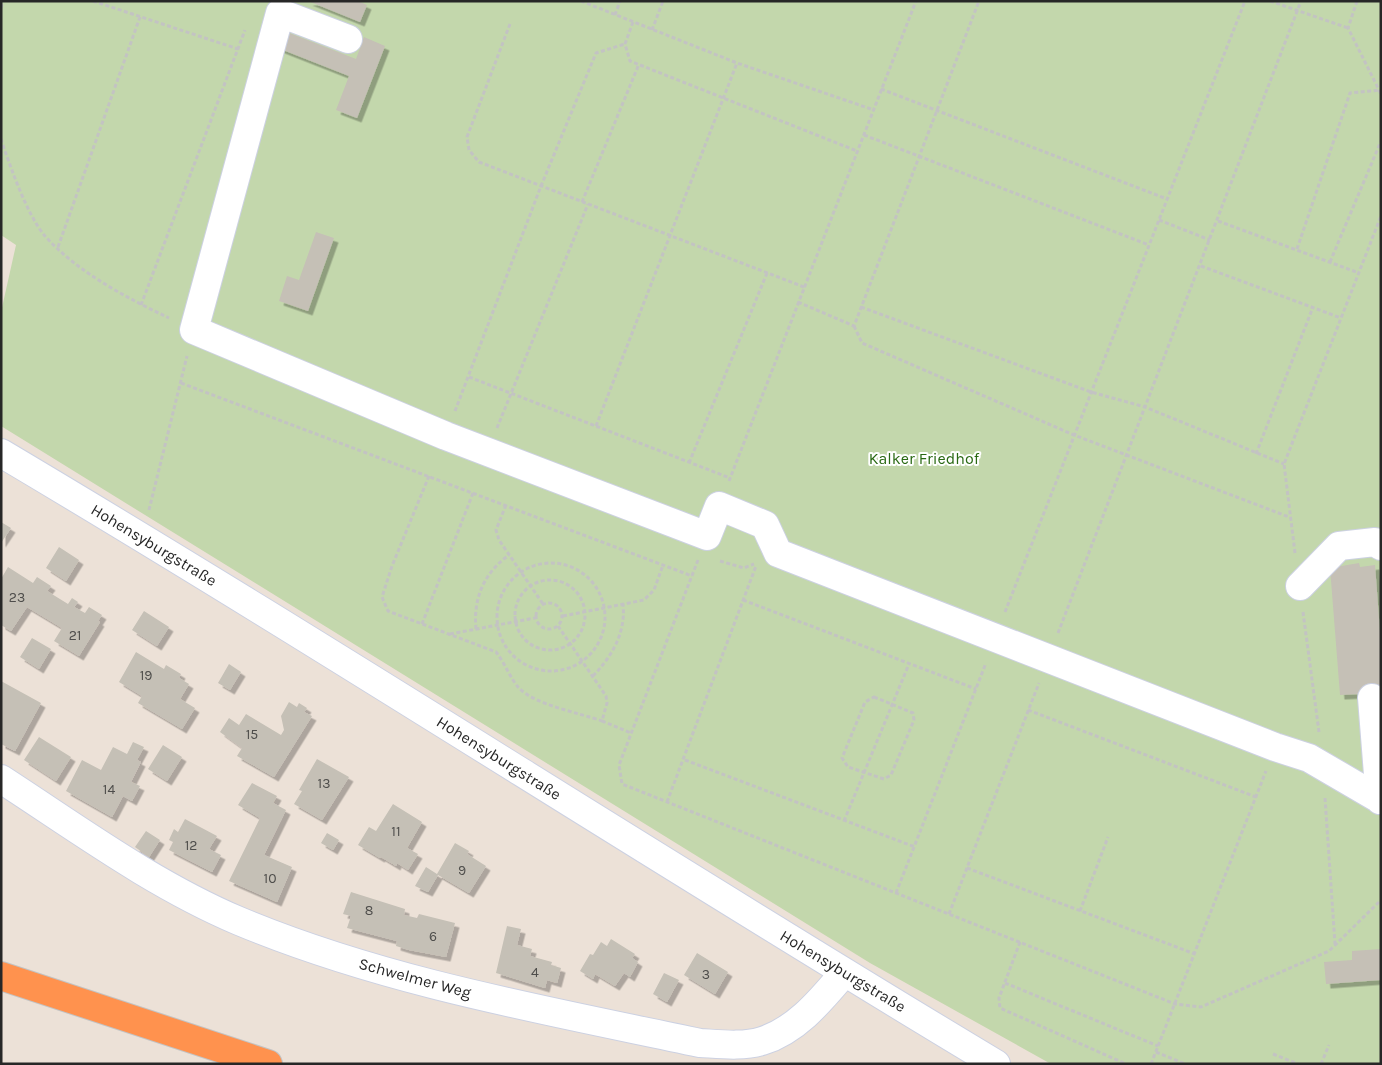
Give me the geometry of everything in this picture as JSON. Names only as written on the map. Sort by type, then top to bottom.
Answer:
[{"type":"highway","points":[[1,976],[268,1064]]},
{"type":"street","points":[[348,39],[280,13],[194,330],[704,545],[719,506],[765,525],[778,553],[1048,660],[1275,747],[1309,758],[1380,800]]},
{"type":"street","name":"Hohensyburgstraße","points":[[1,453],[143,537],[844,973],[996,1064]]},
{"type":"street","points":[[1300,586],[1339,546],[1375,542],[1381,546]]},
{"type":"street","points":[[1372,698],[1380,800]]},
{"type":"street","name":"Schwelmer Weg","points":[[1,779],[123,858],[177,890],[238,920],[318,950],[402,976],[488,997],[700,1043],[761,1042],[788,1029],[812,1010],[844,973]]},
{"type":"path","points":[[1,8],[3,1]]},
{"type":"path","points":[[93,1],[238,49]]},
{"type":"path","points":[[580,1],[737,63],[874,110]]},
{"type":"path","points":[[615,15],[620,1]]},
{"type":"path","points":[[652,30],[663,1]]},
{"type":"path","points":[[719,506],[916,1]]},
{"type":"path","points":[[854,326],[979,1]]},
{"type":"path","points":[[896,892],[1245,1]]},
{"type":"path","points":[[1270,1],[1348,28],[1380,92],[1350,94],[1297,249]]},
{"type":"path","points":[[949,914],[1302,1]]},
{"type":"path","points":[[1348,28],[1358,1]]},
{"type":"path","points":[[58,247],[140,16]]},
{"type":"path","points":[[632,22],[625,44],[630,61],[725,97],[857,151]]},
{"type":"path","points":[[510,24],[467,137],[469,150],[479,162],[804,287]]},
{"type":"path","points":[[141,305],[247,25]]},
{"type":"path","points":[[446,436],[541,186],[596,53],[625,44]]},
{"type":"path","points":[[596,426],[672,236],[737,63]]},
{"type":"path","points":[[582,202],[639,64]]},
{"type":"path","points":[[882,89],[1167,198]]},
{"type":"path","points":[[864,135],[1149,245]]},
{"type":"path","points":[[1,139],[23,196],[45,236],[102,283],[141,305],[194,330],[143,537]]},
{"type":"path","points":[[1330,262],[1381,141]]},
{"type":"path","points":[[487,452],[588,204]]},
{"type":"path","points":[[1159,220],[1210,240]]},
{"type":"path","points":[[1218,221],[1359,273]]},
{"type":"path","points":[[1201,266],[1341,318]]},
{"type":"path","points":[[689,463],[767,273]]},
{"type":"path","points":[[798,302],[854,326],[862,343],[1074,435],[1289,517]]},
{"type":"path","points":[[861,307],[1091,392],[1145,407],[1284,464]]},
{"type":"path","points":[[1256,454],[1313,307]]},
{"type":"path","points":[[468,377],[730,478]]},
{"type":"path","points":[[181,383],[692,576]]},
{"type":"path","points":[[429,476],[392,566],[382,597],[388,611],[496,652],[507,666],[517,686],[527,696],[602,721],[631,733]]},
{"type":"path","points":[[422,624],[473,493]]},
{"type":"path","points":[[506,505],[496,530],[499,540],[543,604]]},
{"type":"path","points":[[668,802],[757,562],[744,568],[704,545],[619,765],[622,784],[1175,1004],[1201,1007],[1329,950],[1381,900]]},
{"type":"path","points":[[476,629],[476,609],[482,585],[494,568],[509,555]]},
{"type":"path","points":[[545,562],[560,563],[573,567],[585,574],[595,584],[604,608],[605,625],[601,639],[593,651],[583,661],[556,671],[542,671],[528,667],[516,659],[507,649],[497,625],[497,608],[501,594],[508,582],[520,571],[545,562]]},
{"type":"path","points":[[563,616],[644,600],[654,590],[663,565]]},
{"type":"path","points":[[553,580],[569,585],[581,599],[584,612],[581,629],[570,643],[552,650],[534,646],[522,636],[516,622],[516,606],[520,596],[537,582],[553,580]]},
{"type":"path","points":[[743,600],[976,689]]},
{"type":"path","points":[[553,602],[559,606],[563,616],[558,626],[553,629],[544,629],[538,624],[536,618],[537,610],[543,604],[553,602]]},
{"type":"path","points":[[593,676],[611,656],[618,641],[623,624],[624,604]]},
{"type":"path","points":[[450,634],[536,618]]},
{"type":"path","points":[[558,626],[606,696],[607,703],[602,721]]},
{"type":"path","points":[[844,821],[909,664]]},
{"type":"path","points":[[874,697],[892,704],[912,712],[914,720],[892,776],[884,778],[848,767],[842,758],[865,702],[874,697]]},
{"type":"path","points":[[1028,710],[1256,797]]},
{"type":"path","points":[[1151,1064],[1275,747]]},
{"type":"path","points":[[684,760],[915,846]]},
{"type":"path","points":[[1080,911],[1108,837]]},
{"type":"path","points":[[967,868],[1195,954]]},
{"type":"path","points":[[1020,942],[999,998],[1000,1008],[1126,1064]]},
{"type":"path","points":[[1004,983],[1158,1046]]},
{"type":"path","points":[[1321,1064],[1329,1045]]},
{"type":"path","points":[[1156,1052],[1185,1064]]},
{"type":"path","points":[[1273,1054],[1298,1064]]},
{"type":"green space","name":"Kalker Friedhof","points":[[1,1],[1381,1],[1381,1064],[1051,1064],[870,963],[1,426],[1,312],[16,245],[1,235]]},
{"type":"building","points":[[308,1],[358,1],[367,5],[360,22]]},
{"type":"building","points":[[284,31],[356,59],[364,37],[385,46],[357,118],[336,110],[349,76],[278,48]]},
{"type":"building","points":[[316,232],[334,238],[308,311],[279,301],[287,276],[299,280]]},
{"type":"building","points":[[1,522],[11,528],[1,543]]},
{"type":"building","points":[[59,547],[79,560],[66,581],[46,568]]},
{"type":"building","points":[[1359,563],[1360,567],[1375,565],[1381,645],[1381,693],[1340,695],[1330,568]]},
{"type":"building","points":[[8,567],[33,583],[37,577],[51,586],[47,591],[68,604],[72,598],[78,602],[74,607],[85,613],[89,607],[102,615],[98,621],[100,622],[79,656],[54,641],[62,628],[27,607],[11,631],[1,625],[1,579]]},
{"type":"building","points":[[144,611],[169,627],[157,646],[132,630]]},
{"type":"building","points":[[32,638],[51,649],[39,669],[20,657]]},
{"type":"building","points":[[136,652],[164,669],[166,665],[181,674],[179,678],[189,684],[180,699],[195,708],[182,729],[138,703],[142,696],[119,682]]},
{"type":"building","points":[[229,664],[241,672],[230,690],[218,683]]},
{"type":"building","points":[[1,681],[41,703],[15,751],[1,744]]},
{"type":"building","points":[[289,702],[297,707],[299,703],[307,708],[304,712],[312,716],[274,777],[237,756],[242,748],[220,732],[229,718],[239,725],[246,714],[281,735],[284,730],[281,716]]},
{"type":"building","points":[[39,737],[71,757],[56,781],[24,760]]},
{"type":"building","points":[[133,742],[144,747],[137,760],[141,762],[131,782],[140,786],[132,801],[123,796],[112,817],[66,791],[82,760],[101,770],[113,747],[127,754]]},
{"type":"building","points":[[163,745],[182,757],[167,781],[148,769]]},
{"type":"building","points":[[317,759],[349,777],[322,820],[294,804],[302,791],[299,790]]},
{"type":"building","points":[[252,783],[277,796],[273,803],[286,810],[264,855],[292,867],[277,902],[229,881],[260,818],[238,805]]},
{"type":"building","points":[[393,804],[422,822],[407,848],[418,854],[408,870],[397,863],[396,866],[380,858],[358,845],[369,827],[376,831]]},
{"type":"building","points":[[185,819],[217,836],[209,849],[221,855],[212,872],[169,850],[173,842],[169,840],[174,829],[178,832]]},
{"type":"building","points":[[146,831],[160,840],[149,857],[135,847]]},
{"type":"building","points":[[327,833],[339,840],[333,850],[321,843]]},
{"type":"building","points":[[455,843],[469,851],[467,854],[486,866],[469,893],[438,875],[428,892],[415,886],[426,867],[437,874]]},
{"type":"building","points":[[351,892],[405,909],[404,915],[417,918],[419,914],[455,923],[446,957],[409,950],[396,946],[397,941],[347,928],[351,916],[343,914]]},
{"type":"building","points":[[507,926],[521,929],[517,945],[532,949],[530,956],[552,962],[551,965],[561,968],[557,983],[547,980],[545,988],[496,973]]},
{"type":"building","points":[[611,939],[635,954],[632,958],[638,962],[630,977],[624,973],[615,986],[595,974],[593,979],[580,971],[590,954],[593,955],[601,942],[607,946]]},
{"type":"building","points":[[1381,949],[1381,980],[1326,984],[1324,962],[1352,960],[1352,951]]},
{"type":"building","points":[[697,953],[728,972],[715,994],[684,975]]},
{"type":"building","points":[[664,973],[679,980],[667,1002],[653,994]]}]
